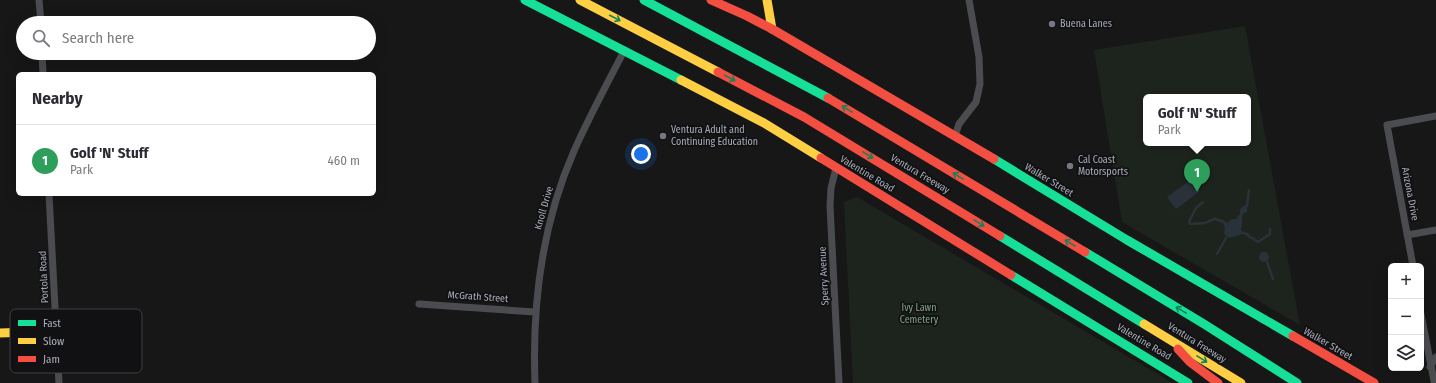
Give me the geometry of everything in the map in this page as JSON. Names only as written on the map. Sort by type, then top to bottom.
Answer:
[{"type":"main road","name":"Valentine Road","points":[[525,0],[764,123],[1188,383]]},
{"type":"main road","name":"Ventura Freeway","points":[[580,0],[804,117],[1169,338],[1240,383]]},
{"type":"main road","name":"Ventura Freeway","points":[[644,0],[841,105],[1204,324],[1297,383]]},
{"type":"main road","name":"Walker Street","points":[[711,0],[772,29],[955,136],[1127,240],[1374,383]]},
{"type":"main road","points":[[767,0],[772,29]]},
{"type":"main road","points":[[1204,324],[1308,383]]},
{"type":"main road","points":[[0,333],[10,332]]},
{"type":"main road","points":[[1169,338],[1190,362],[1218,383]]},
{"type":"street","points":[[39,0],[40,16]]},
{"type":"street","points":[[955,136],[959,124],[976,102],[980,84],[979,57],[969,0]]},
{"type":"street","name":"Knoll Drive","points":[[535,383],[535,312],[544,246],[565,175],[582,134],[624,51]]},
{"type":"street","points":[[42,60],[43,72]]},
{"type":"street","name":"Arizona Drive","points":[[1412,263],[1387,125],[1436,118]]},
{"type":"street","name":"Sperry Avenue","points":[[836,168],[831,188],[830,206],[839,383]]},
{"type":"street","name":"Portola Road","points":[[49,196],[56,309]]},
{"type":"street","points":[[1407,235],[1436,230]]},
{"type":"street","name":"McGrath Street","points":[[419,304],[535,312]]},
{"type":"street","points":[[1424,332],[1430,367],[1434,381],[1436,381]]},
{"type":"street","points":[[1430,367],[1436,357]]},
{"type":"street","name":"Portola Road","points":[[59,373],[59,383]]},
{"type":"green space","points":[[1245,26],[1300,325],[1122,222],[1094,50]]},
{"type":"green space","name":"Ivy Lawn Cemetery","points":[[857,197],[1173,383],[853,383],[844,202]]},
{"type":"shaded area","points":[[1192,179],[1200,191],[1176,209],[1167,197]]},
{"type":"shaded area","points":[[1245,205],[1247,206],[1247,212],[1242,215],[1241,231],[1248,233],[1252,238],[1251,239],[1243,234],[1230,238],[1226,236],[1224,233],[1225,228],[1223,223],[1214,220],[1214,217],[1227,223],[1232,219],[1237,219],[1240,214],[1240,209]]},
{"type":"shaded area","points":[[1262,252],[1266,252],[1269,257],[1266,262],[1262,262],[1259,259],[1259,255]]},
{"type":"waterway","points":[[1247,206],[1249,190]]},
{"type":"waterway","points":[[1203,202],[1196,208],[1189,222],[1190,224],[1205,223],[1214,219]]},
{"type":"waterway","points":[[1252,238],[1258,242],[1270,234],[1270,229]]},
{"type":"waterway","points":[[1217,254],[1226,238]]},
{"type":"waterway","points":[[1267,262],[1273,279]]},
{"type":"traffic: fast","points":[[525,0],[681,80]]},
{"type":"traffic: fast","points":[[644,0],[828,98]]},
{"type":"traffic: fast","points":[[994,159],[1127,240],[1293,336]]},
{"type":"traffic: fast","points":[[1000,236],[1144,324]]},
{"type":"traffic: fast","points":[[1085,252],[1204,324],[1297,383]]},
{"type":"traffic: fast","points":[[1011,275],[1188,383]]},
{"type":"traffic: slow","points":[[580,0],[718,72]]},
{"type":"traffic: slow","points":[[767,0],[772,29]]},
{"type":"traffic: slow","points":[[681,80],[764,123],[821,158]]},
{"type":"traffic: slow","points":[[1144,324],[1241,383]]},
{"type":"traffic: slow","points":[[0,333],[10,333]]},
{"type":"traffic: jam","points":[[711,0],[772,29],[994,159]]},
{"type":"traffic: jam","points":[[718,72],[804,117],[1000,236]]},
{"type":"traffic: jam","points":[[828,98],[1085,252]]},
{"type":"traffic: jam","points":[[821,158],[1011,275]]},
{"type":"traffic: jam","points":[[1293,336],[1374,383]]},
{"type":"traffic: jam","points":[[1178,349],[1190,362],[1218,383]]},
{"type":"place","name":"Buena Lanes","points":[[1052,24]]},
{"type":"place","name":"Ventura Adult and Continuing Education","points":[[663,136]]},
{"type":"place","name":"Cal Coast Motorsports","points":[[1070,166]]},
{"type":"place","name":"Golf 'N' Stuff","points":[[1197,192]]}]
